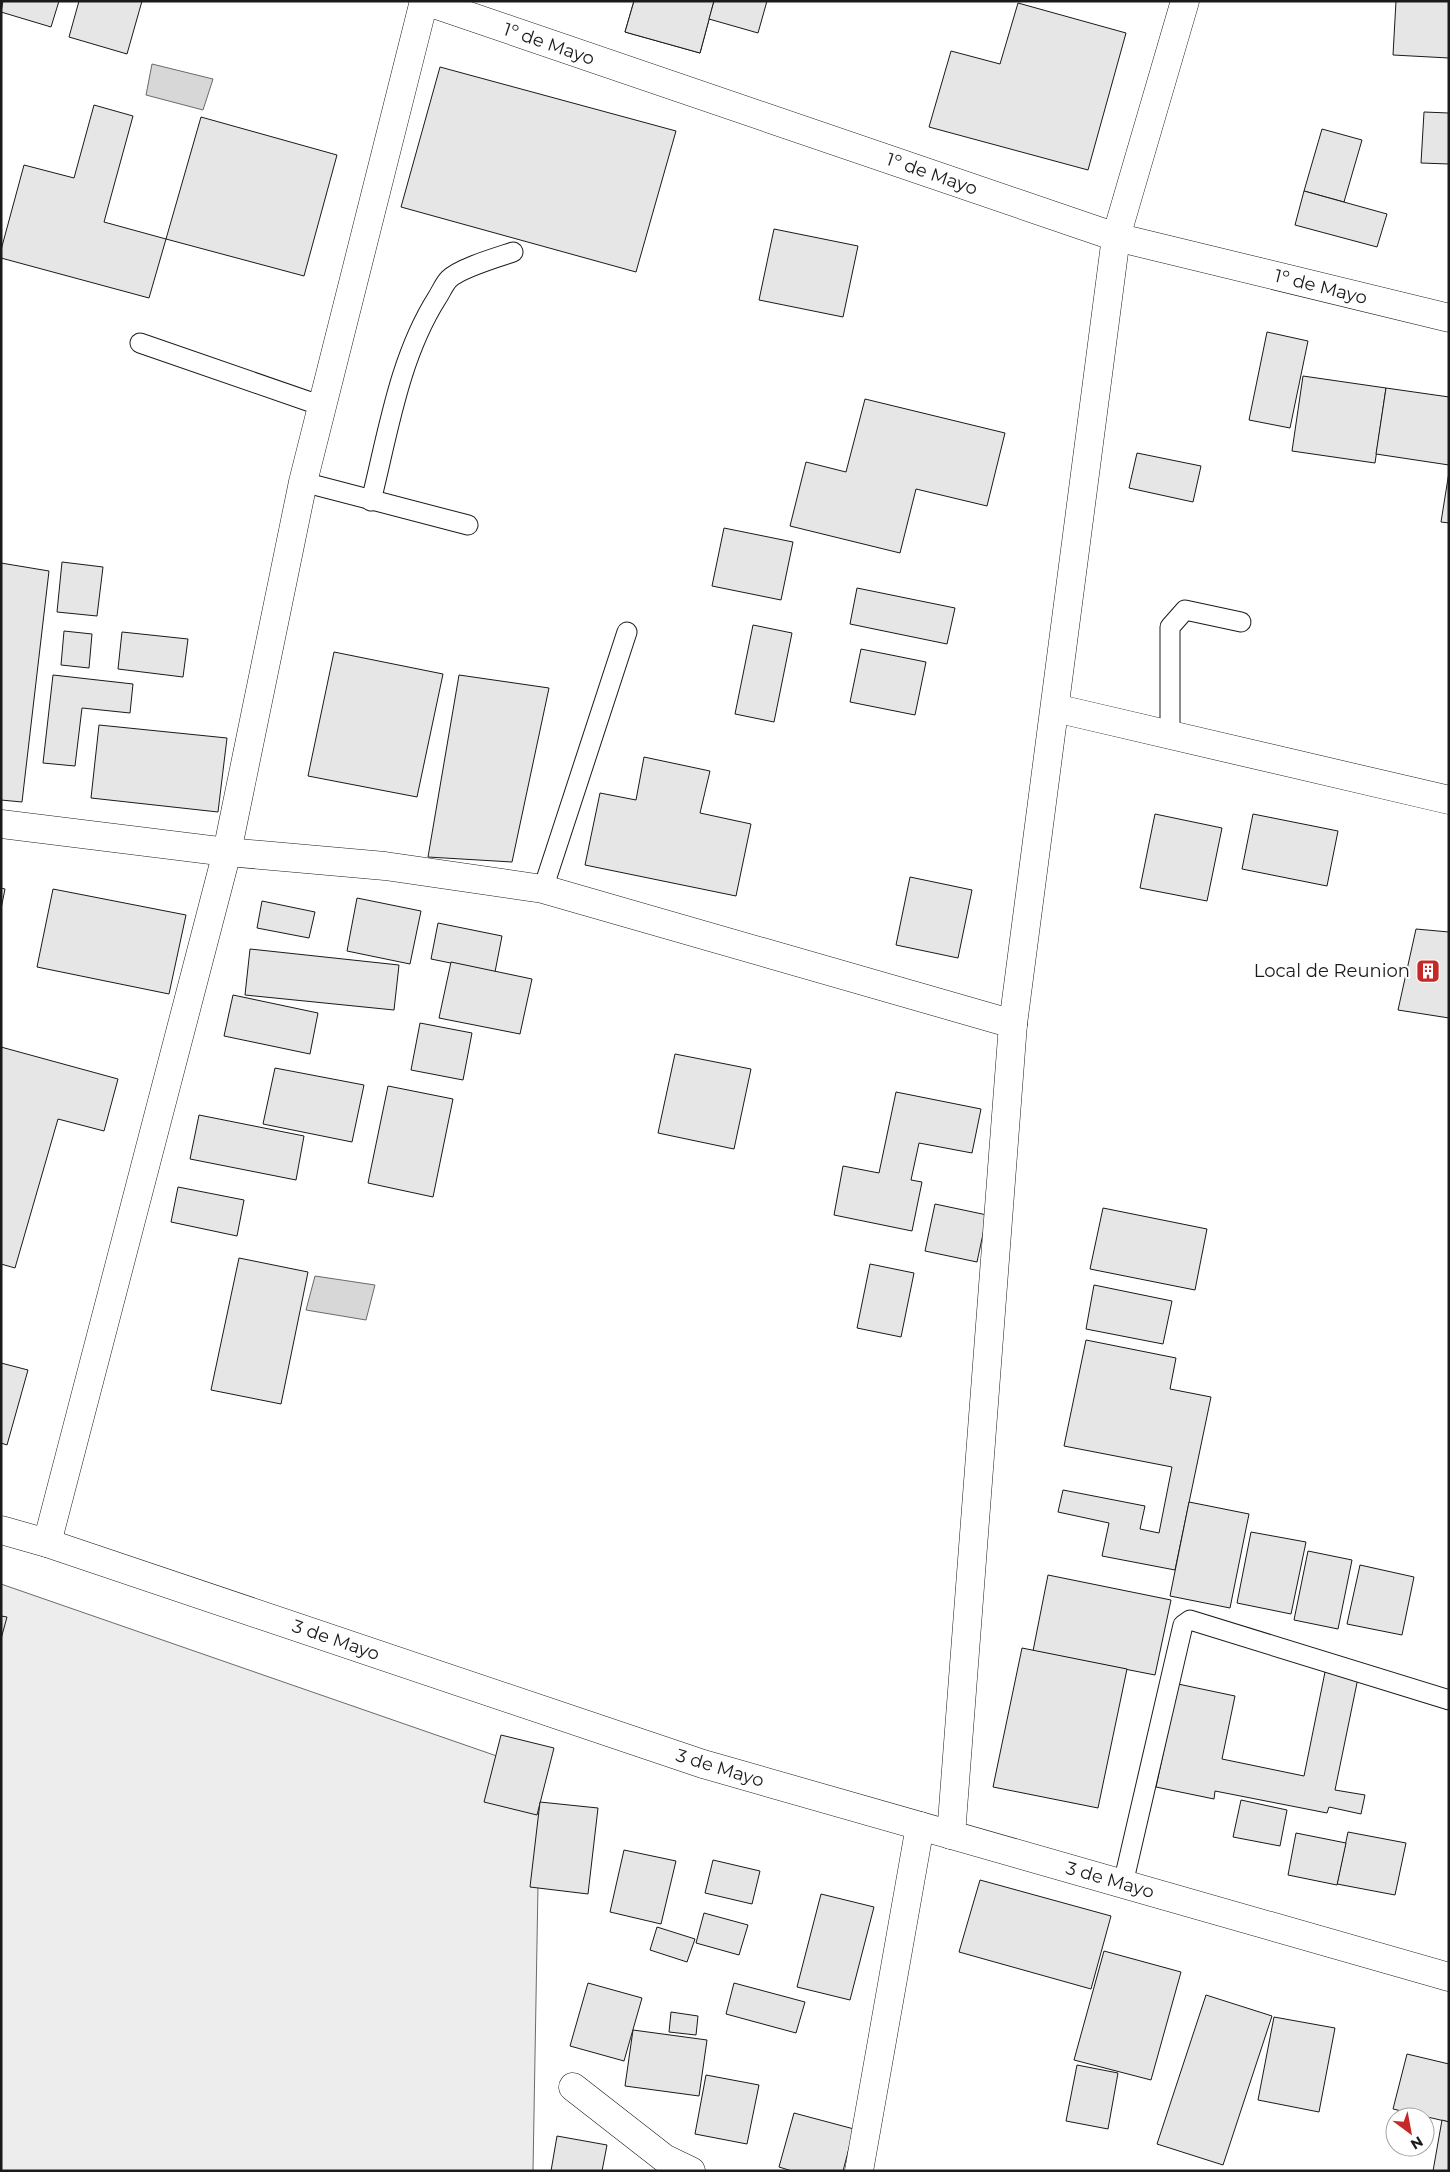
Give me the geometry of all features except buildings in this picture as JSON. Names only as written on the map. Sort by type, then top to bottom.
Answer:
[{"type":"street","name":"1º de Mayo","points":[[424,1],[1116,237],[1449,318]]},
{"type":"street","points":[[48,1543],[227,852],[303,482],[424,1]]},
{"type":"street","points":[[951,1834],[1013,1024],[1116,237],[1185,1]]},
{"type":"street","points":[[1054,708],[1449,800]]},
{"type":"street","points":[[1,824],[227,852],[385,866],[543,889],[1013,1024]]},
{"type":"street","name":"3 de Mayo","points":[[1,1530],[48,1543],[704,1764],[1449,1978]]},
{"type":"street","points":[[859,2171],[920,1826]]},
{"type":"street","points":[[573,2088],[664,2158],[691,2171]]},
{"type":"lane","points":[[371,501],[402,379],[414,340],[429,310],[450,278],[483,262],[513,252]]},
{"type":"lane","points":[[140,342],[322,406]]},
{"type":"lane","points":[[303,482],[468,525]]},
{"type":"lane","points":[[1170,734],[1170,627],[1185,610],[1241,622]]},
{"type":"lane","points":[[543,889],[627,632]]},
{"type":"lane","points":[[1123,1884],[1183,1625],[1186,1622],[1190,1620],[1449,1700]]},
{"type":"shaded area","points":[[152,64],[213,79],[203,110],[146,95]]},
{"type":"shaded area","points":[[315,1276],[375,1285],[366,1320],[306,1310]]},
{"type":"shaded area","points":[[1,1584],[540,1771],[533,2171],[1,2171]]},
{"type":"place","name":"Local de Reunion","points":[[1428,971]]}]
